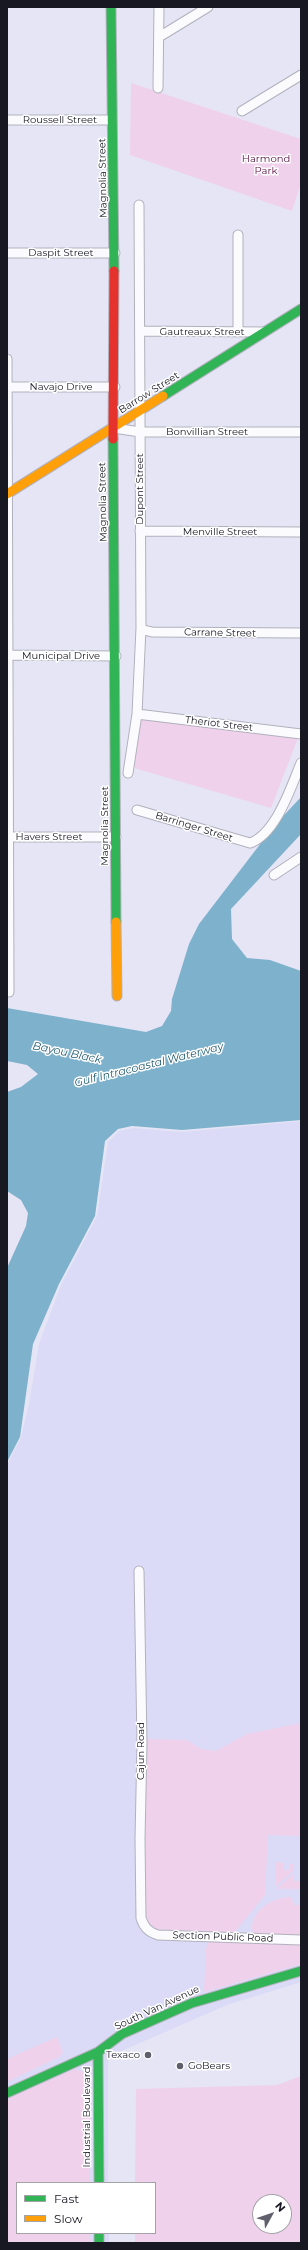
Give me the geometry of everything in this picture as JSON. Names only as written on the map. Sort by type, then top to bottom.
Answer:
[{"type":"street","name":"Magnolia Street","points":[[110,7],[115,253],[114,428],[116,996]]},
{"type":"street","points":[[158,88],[159,7]]},
{"type":"street","points":[[159,37],[208,7]]},
{"type":"street","points":[[242,111],[301,75]]},
{"type":"street","name":"Roussell Street","points":[[7,120],[112,120]]},
{"type":"street","name":"Dupont Street","points":[[128,773],[137,714],[141,628],[140,205]]},
{"type":"street","points":[[238,235],[238,332]]},
{"type":"street","name":"Daspit Street","points":[[7,253],[115,253]]},
{"type":"street","name":"Barrow Street","points":[[7,494],[140,412],[301,309]]},
{"type":"street","name":"Gautreaux Street","points":[[140,331],[265,332]]},
{"type":"street","points":[[7,358],[9,992]]},
{"type":"street","name":"Navajo Drive","points":[[7,387],[115,387]]},
{"type":"street","name":"Bonvillian Street","points":[[114,428],[140,432],[301,432]]},
{"type":"street","name":"Menville Street","points":[[140,531],[301,532]]},
{"type":"street","name":"Carrane Street","points":[[141,628],[152,632],[301,633]]},
{"type":"street","name":"Municipal Drive","points":[[7,656],[116,656]]},
{"type":"street","name":"Theriot Street","points":[[137,714],[301,734]]},
{"type":"street","name":"Barringer Street","points":[[137,810],[250,844],[258,839],[284,805],[301,763]]},
{"type":"street","name":"Havers Street","points":[[8,837],[116,837]]},
{"type":"street","points":[[274,875],[301,857]]},
{"type":"street","name":"Cajun Road","points":[[138,1572],[142,1743],[140,1839],[141,1918],[146,1929]]},
{"type":"street","name":"Section Public Road","points":[[146,1929],[158,1935],[301,1940]]},
{"type":"street","name":"South Van Avenue","points":[[7,2093],[98,2052],[122,2034],[192,2003],[301,1971]]},
{"type":"street","name":"Industrial Boulevard","points":[[98,2052],[99,2182]]},
{"type":"shaded area","points":[[301,1121],[301,1982],[227,2005],[108,2057],[108,2182],[16,2182],[16,2234],[109,2234],[109,2243],[7,2243],[7,1465],[21,1437],[29,1404],[39,1344],[61,1285],[97,1216],[108,1142],[119,1131],[133,1128],[182,1132]]},
{"type":"green space","name":"Harmond Park","points":[[131,83],[301,139],[301,183],[292,211],[130,155]]},
{"type":"green space","points":[[141,717],[298,738],[271,808],[134,768]]},
{"type":"green space","points":[[301,1723],[301,1836],[268,1835],[265,1895],[233,1934],[153,1929],[144,1919],[144,1739],[187,1740],[201,1749],[216,1751],[247,1734]]},
{"type":"green space","points":[[275,1862],[284,1863],[284,1870],[290,1870],[290,1864],[293,1864],[293,1871],[275,1887]]},
{"type":"green space","points":[[293,1874],[293,1881],[301,1881],[301,1889],[276,1889]]},
{"type":"green space","points":[[291,1897],[294,1905],[301,1905],[301,1935],[253,1933],[252,1925],[254,1919],[263,1907],[277,1900]]},
{"type":"green space","points":[[209,1941],[301,1945],[301,1964],[204,1992],[206,1948]]},
{"type":"green space","points":[[57,2037],[63,2053],[59,2057],[7,2082],[7,2059]]},
{"type":"green space","points":[[75,2069],[83,2072],[91,2106],[90,2182],[16,2182],[16,2234],[90,2234],[91,2243],[7,2243],[7,2099]]},
{"type":"green space","points":[[301,2076],[301,2243],[135,2243],[135,2234],[156,2234],[156,2182],[135,2182],[136,2089],[277,2085]]},
{"type":"water","points":[[301,797],[301,834],[231,909],[232,939],[247,958],[270,960],[301,971],[301,1120],[182,1130],[132,1126],[118,1129],[105,1141],[95,1216],[59,1284],[33,1344],[20,1437],[7,1462],[7,1268],[26,1226],[28,1213],[21,1200],[7,1191],[7,1092],[21,1087],[38,1074],[27,1065],[7,1061],[7,1008],[146,1032],[162,1026],[171,1011],[172,999],[189,944],[199,924],[274,826]]},
{"type":"traffic: fast","points":[[111,7],[114,271]]},
{"type":"traffic: fast","points":[[163,396],[301,309]]},
{"type":"traffic: fast","points":[[113,439],[116,922]]},
{"type":"traffic: fast","points":[[7,2093],[98,2052],[122,2034],[192,2003],[301,1971]]},
{"type":"traffic: fast","points":[[98,2052],[99,2182]]},
{"type":"traffic: fast","points":[[99,2234],[99,2243]]},
{"type":"traffic: slow","points":[[7,494],[163,396]]},
{"type":"traffic: slow","points":[[116,922],[117,996]]},
{"type":"traffic: jam","points":[[113,439],[114,271]]},
{"type":"place","name":"Texaco","points":[[148,2055]]},
{"type":"place","name":"GoBears","points":[[180,2066]]},
{"type":"water label","name":"Bayou Black","points":[[67,1053]]},
{"type":"water label","name":"Gulf Intracoastal Waterway","points":[[149,1065]]}]
